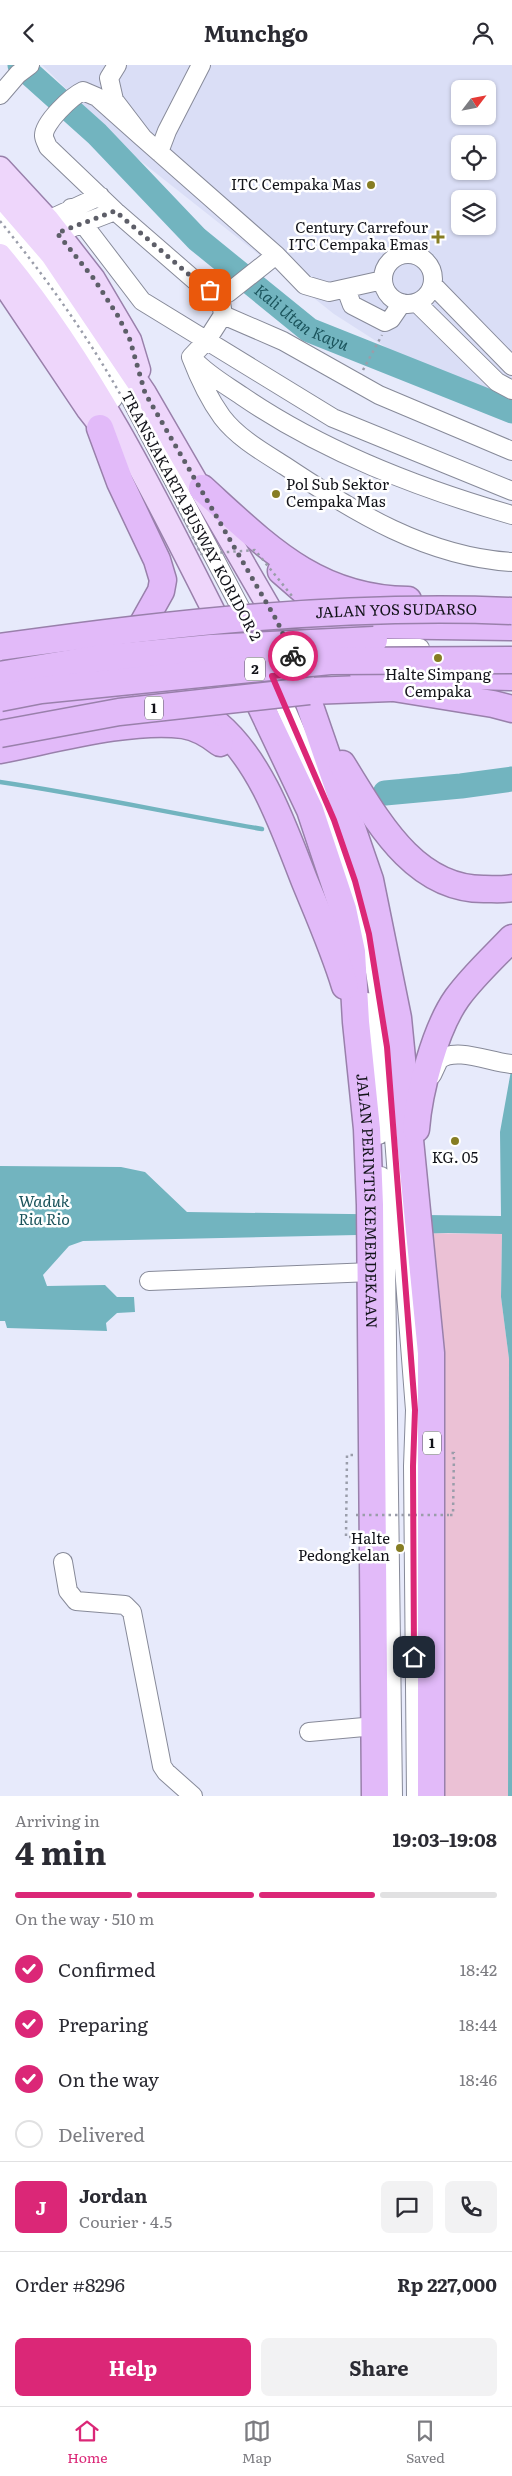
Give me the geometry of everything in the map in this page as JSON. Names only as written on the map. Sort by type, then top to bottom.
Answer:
[{"type":"highway","points":[[100,428],[120,482],[157,560],[163,580],[161,591],[133,641]]},
{"type":"highway","points":[[202,488],[242,525],[292,564],[346,592],[365,597],[399,600],[512,601]]},
{"type":"highway","points":[[242,525],[274,563],[299,588],[312,598],[367,625]]},
{"type":"highway","name":"JALAN YOS SUDARSO","points":[[284,613],[512,611]]},
{"type":"highway","name":"1","points":[[0,734],[119,712],[262,659],[284,613]]},
{"type":"highway","name":"1","points":[[0,643],[284,613]]},
{"type":"highway","name":"JALAN YOS SUDARSO","points":[[284,613],[367,625],[512,627]]},
{"type":"highway","points":[[0,643],[50,633],[70,649]]},
{"type":"highway","name":"2","points":[[0,677],[95,659],[309,642],[374,640],[512,642]]},
{"type":"highway","name":"1","points":[[0,660],[133,641],[262,659],[337,672],[512,677]]},
{"type":"highway","points":[[0,643],[36,654]]},
{"type":"highway","name":"1","points":[[0,713],[145,690],[262,659],[394,688],[512,690]]},
{"type":"highway","points":[[262,659],[316,724],[331,809],[392,839],[415,865],[454,886],[474,889],[512,888]]},
{"type":"highway","name":"JALAN PERINTIS KEMERDEKAAN","points":[[262,659],[331,809],[370,879],[398,1018],[404,1094],[414,1175],[393,1209],[394,1237],[372,1272],[375,1796]]},
{"type":"highway","name":"2","points":[[0,698],[41,690],[330,661],[512,660]]},
{"type":"highway","points":[[394,688],[493,704],[512,709]]},
{"type":"highway","points":[[145,690],[187,705],[207,716],[227,733],[257,775],[272,802],[297,861],[340,970],[356,1022]]},
{"type":"highway","points":[[0,751],[88,733],[146,725],[184,725],[213,737],[257,775]]},
{"type":"highway","name":"JALAN PERINTIS KEMERDEKAAN","points":[[331,809],[343,909],[352,952],[356,1022],[367,1129],[393,1209],[394,1237],[432,1387],[432,1796]]},
{"type":"highway","points":[[414,1175],[416,1126],[429,1062],[436,1041],[457,998],[512,938]]},
{"type":"main road","points":[[1,167],[94,279],[118,316],[130,340],[145,393]]},
{"type":"main road","points":[[0,195],[17,212],[57,261],[145,393],[202,488],[284,613]]},
{"type":"main road","points":[[0,255],[33,295],[71,351],[130,451],[262,659]]},
{"type":"main road","points":[[0,279],[100,428],[116,444],[130,451]]},
{"type":"street","points":[[1,93],[30,65]]},
{"type":"street","points":[[117,65],[109,78],[114,100],[143,138]]},
{"type":"street","points":[[159,151],[167,131],[201,65]]},
{"type":"street","points":[[224,294],[200,284],[115,211],[48,147],[44,135],[46,125],[76,94],[83,91],[97,97],[276,255],[305,285],[330,292],[382,280]]},
{"type":"street","points":[[52,227],[71,209],[100,196]]},
{"type":"street","points":[[71,209],[142,301],[333,418],[512,491]]},
{"type":"street","points":[[52,227],[81,223],[115,211]]},
{"type":"street","name":"TRANSJAKARTA BUSWAY KORIDOR 2","points":[[0,212],[68,297],[125,388],[262,659]]},
{"type":"street","name":"TRANSJAKARTA BUSWAY KORIDOR 2","points":[[0,235],[18,256],[84,349],[146,458],[203,570],[262,659]]},
{"type":"street","points":[[346,289],[352,305],[385,322],[410,303],[430,292],[433,285],[430,266],[420,257],[407,254],[394,257],[386,267],[382,280],[386,293],[396,302],[410,303],[497,382],[512,390]]},
{"type":"street","points":[[224,294],[276,255]]},
{"type":"street","points":[[433,285],[512,366]]},
{"type":"street","points":[[191,357],[207,340],[223,315],[224,294]]},
{"type":"street","points":[[223,315],[283,341],[379,395],[512,451]]},
{"type":"street","points":[[191,357],[202,369],[261,409],[321,444],[400,477],[512,515]]},
{"type":"street","points":[[191,357],[209,396],[223,418],[239,435],[323,491],[392,530],[429,545],[484,561],[512,563]]},
{"type":"street","points":[[321,444],[333,418]]},
{"type":"street","points":[[0,694],[77,680],[375,647],[512,650]]},
{"type":"street","points":[[0,677],[82,663],[262,659],[323,667],[413,663],[512,665]]},
{"type":"street","points":[[331,809],[336,849],[356,919],[393,1209]]},
{"type":"street","points":[[422,1097],[439,1060],[444,1056],[451,1054],[477,1057],[509,1064]]},
{"type":"street","points":[[393,1796],[394,1237]]},
{"type":"street","points":[[394,1237],[415,1410],[413,1476],[416,1796]]},
{"type":"street","points":[[149,1281],[372,1272]]},
{"type":"street","points":[[63,1562],[68,1591],[76,1601],[125,1605],[132,1612],[162,1766],[171,1777],[194,1796]]},
{"type":"street","points":[[309,1732],[375,1726]]},
{"type":"path","points":[[0,221],[54,290],[80,328],[137,425],[201,554],[255,550],[284,613]]},
{"type":"path","points":[[362,372],[381,337]]},
{"type":"path","points":[[354,1464],[354,1455],[347,1455],[346,1537],[373,1537]]},
{"type":"path","points":[[356,1515],[449,1515]]},
{"type":"shaded area","name":"ITC Cempaka Mas","points":[[42,65],[512,65],[512,399],[415,366],[334,314],[133,155]]},
{"type":"shaded area","points":[[420,1233],[502,1234],[501,1297],[509,1359],[508,1796],[434,1796]]},
{"type":"water","name":"Waduk Ria Rio","points":[[512,1065],[512,1796],[508,1796],[509,1359],[501,1297],[502,1234],[448,1233],[83,1241],[69,1246],[43,1275],[47,1286],[105,1285],[117,1297],[134,1297],[135,1312],[117,1313],[106,1323],[107,1331],[7,1328],[5,1321],[0,1321],[0,1166],[121,1167],[145,1172],[187,1212],[501,1216],[500,1132]]},
{"type":"waterway","name":"Kali Utan Kayu","points":[[20,65],[97,134],[197,239],[309,330],[512,411]]},
{"type":"waterway","points":[[385,793],[512,779]]},
{"type":"waterway","points":[[0,782],[262,829]]},
{"type":"way so far","points":[[210,290],[200,284],[115,211],[57,233],[94,279],[118,316],[130,340],[145,393],[202,488],[281,628],[293,656]]},
{"type":"place","name":"ITC Cempaka Mas","points":[[371,185]]},
{"type":"place","name":"Century Carrefour ITC Cempaka Emas","points":[[438,237]]},
{"type":"place","name":"Pol Sub Sektor Cempaka Mas","points":[[276,494]]},
{"type":"place","name":"Halte Simpang Cempaka","points":[[438,658]]},
{"type":"place","name":"KG. 05","points":[[455,1141]]},
{"type":"place","name":"Halte Pedongkelan","points":[[400,1548]]},
{"type":"route","points":[[293,656],[299,674],[272,676],[316,774],[355,881],[369,934],[387,1047],[415,1410],[413,1466],[414,1657]]}]
